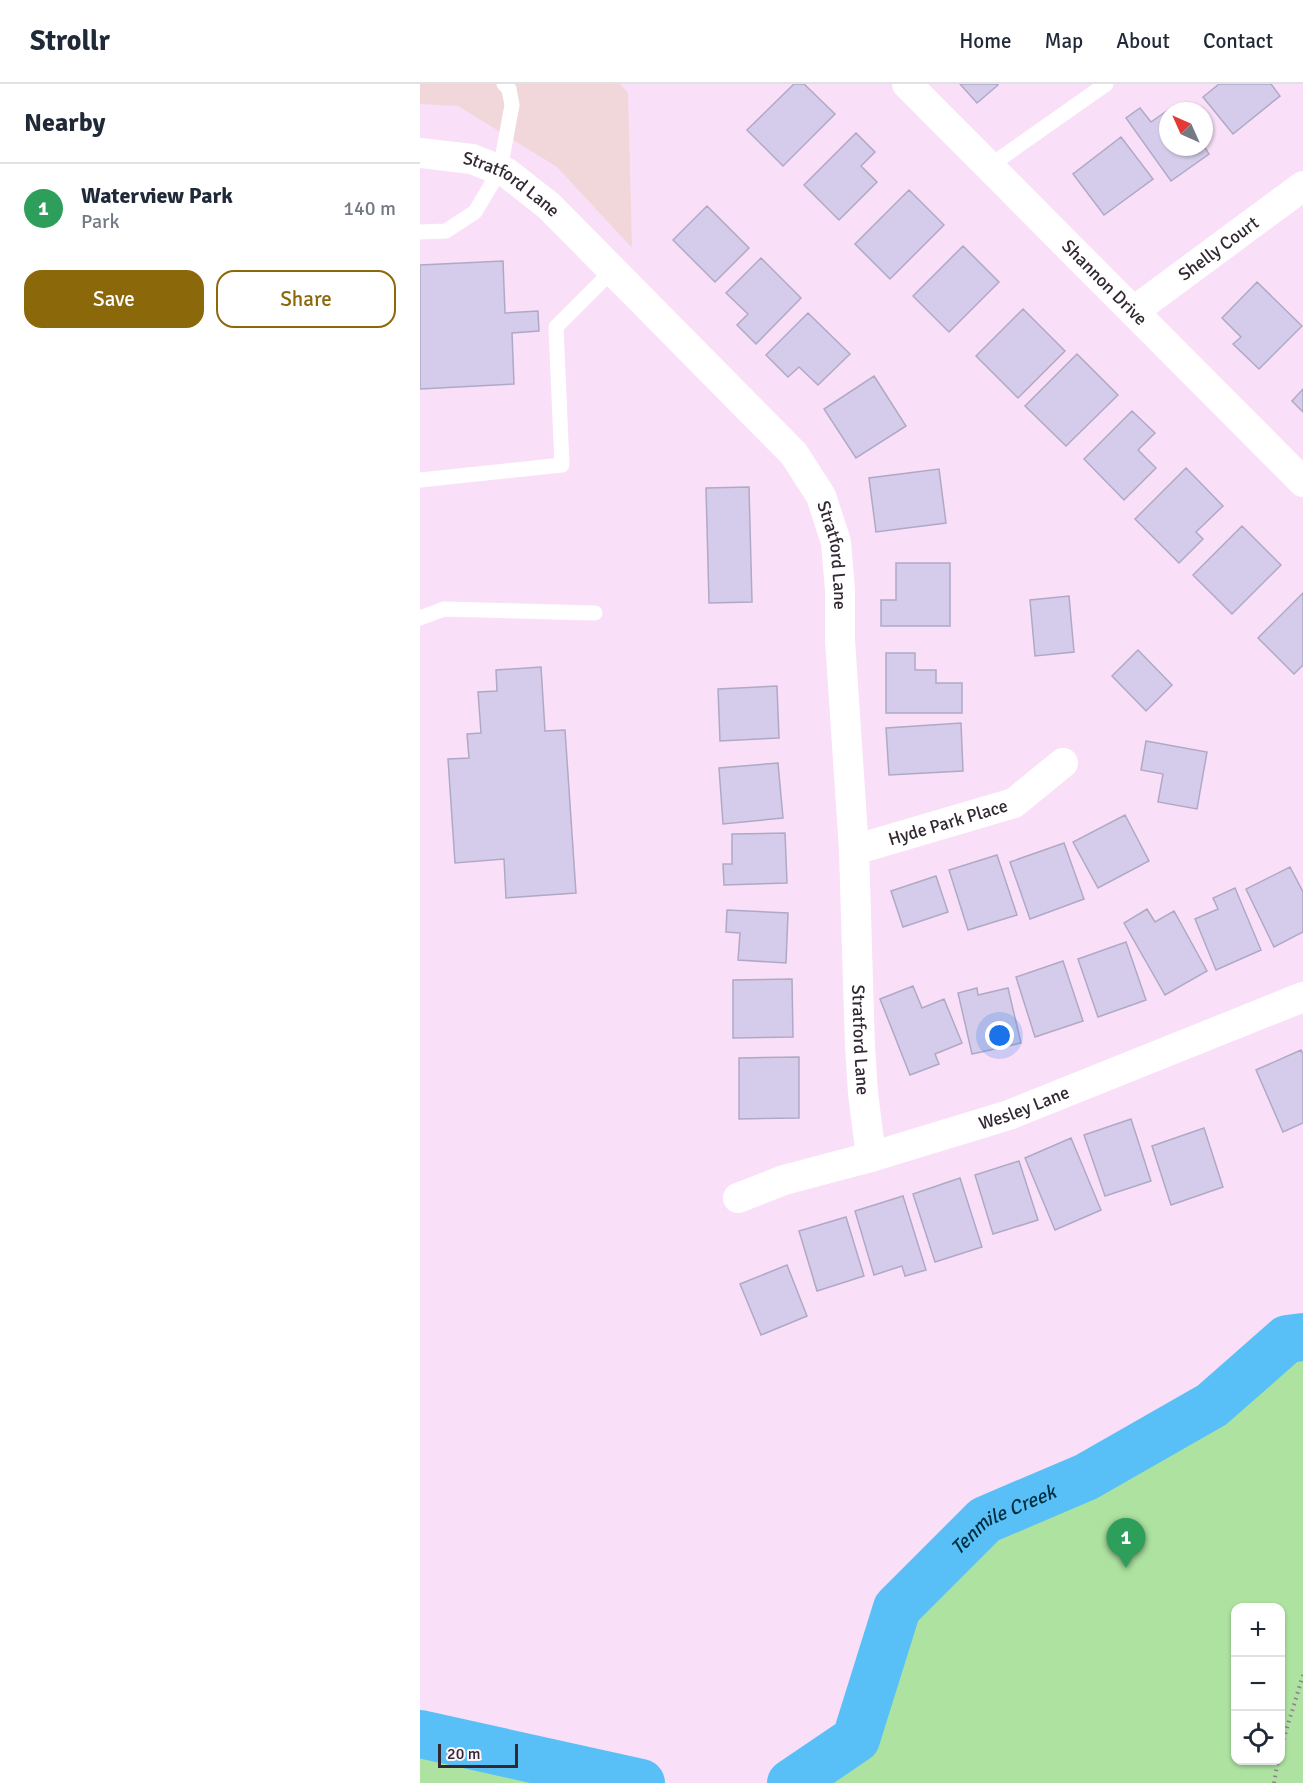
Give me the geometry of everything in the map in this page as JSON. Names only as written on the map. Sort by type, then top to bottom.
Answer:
[{"type":"street","name":"Shannon Drive","points":[[908,84],[1303,482]]},
{"type":"street","name":"Stratford Lane","points":[[420,153],[472,159],[500,170],[549,206],[794,454],[821,496],[836,542],[840,590],[840,640],[854,850],[860,1047],[871,1157]]},
{"type":"street","name":"Shelly Court","points":[[1134,311],[1303,186]]},
{"type":"street","name":"Hyde Park Place","points":[[854,850],[1014,803],[1064,762]]},
{"type":"street","name":"Wesley Lane","points":[[738,1198],[784,1180],[871,1157],[1009,1115],[1303,997]]},
{"type":"lane","points":[[420,232],[446,231],[475,212],[500,170],[512,105],[508,89],[504,84]]},
{"type":"lane","points":[[991,168],[1001,158],[1106,84]]},
{"type":"lane","points":[[420,480],[562,465],[556,327],[612,271]]},
{"type":"lane","points":[[420,618],[444,609],[595,613]]},
{"type":"path","points":[[1285,1737],[1303,1675]]},
{"type":"path","points":[[1274,1783],[1277,1765]]},
{"type":"shaded area","points":[[420,84],[620,84],[628,93],[632,248],[557,167],[458,106],[420,104]]},
{"type":"green space","points":[[1303,1331],[1303,1783],[804,1783],[862,1745],[907,1610],[986,1529],[1129,1472],[1182,1404],[1260,1345]]},
{"type":"green space","points":[[420,1742],[625,1783],[420,1783]]},
{"type":"building","points":[[794,84],[804,84],[835,114],[783,166],[747,130]]},
{"type":"building","points":[[960,84],[998,84],[998,85],[977,103]]},
{"type":"building","points":[[1219,84],[1271,84],[1280,96],[1233,134],[1213,109],[1213,102],[1207,102],[1203,97]]},
{"type":"building","points":[[1140,108],[1151,122],[1159,116],[1159,156],[1206,156],[1171,181],[1126,118]]},
{"type":"building","points":[[856,133],[875,152],[861,166],[877,182],[839,220],[804,185]]},
{"type":"building","points":[[1121,137],[1153,179],[1104,215],[1073,174]]},
{"type":"building","points":[[909,190],[944,225],[890,279],[855,244]]},
{"type":"building","points":[[707,206],[749,248],[715,282],[673,240]]},
{"type":"building","points":[[963,246],[999,282],[949,332],[913,296]]},
{"type":"building","points":[[761,258],[801,298],[756,344],[737,325],[748,314],[726,293]]},
{"type":"building","points":[[503,261],[505,313],[538,311],[539,331],[512,333],[514,384],[420,389],[420,265]]},
{"type":"building","points":[[1257,282],[1302,326],[1259,369],[1233,344],[1241,337],[1222,318]]},
{"type":"building","points":[[1023,309],[1065,351],[1018,398],[976,356]]},
{"type":"building","points":[[808,313],[850,354],[818,385],[799,367],[788,377],[766,355]]},
{"type":"building","points":[[1077,354],[1118,395],[1066,446],[1025,406]]},
{"type":"building","points":[[874,376],[906,426],[856,458],[824,409]]},
{"type":"building","points":[[1303,389],[1303,412],[1292,401]]},
{"type":"building","points":[[1132,411],[1155,433],[1138,450],[1156,468],[1124,500],[1084,459]]},
{"type":"building","points":[[1186,468],[1223,506],[1196,532],[1203,539],[1179,563],[1135,519]]},
{"type":"building","points":[[939,469],[946,523],[876,532],[869,478]]},
{"type":"building","points":[[749,487],[752,602],[709,603],[706,488]]},
{"type":"building","points":[[1242,526],[1281,565],[1232,614],[1193,575]]},
{"type":"building","points":[[896,563],[950,563],[950,626],[881,626],[881,600],[896,600]]},
{"type":"building","points":[[1303,593],[1303,665],[1294,674],[1258,638]]},
{"type":"building","points":[[1069,596],[1074,652],[1035,656],[1030,600]]},
{"type":"building","points":[[1138,650],[1172,685],[1146,711],[1112,676]]},
{"type":"building","points":[[886,653],[915,653],[915,670],[936,670],[936,683],[962,683],[962,713],[886,713]]},
{"type":"building","points":[[541,667],[545,731],[565,730],[576,893],[506,898],[504,859],[455,863],[448,759],[469,758],[467,734],[481,733],[478,692],[497,691],[496,670]]},
{"type":"building","points":[[777,686],[779,738],[720,741],[718,689]]},
{"type":"building","points":[[961,723],[963,771],[889,775],[886,728]]},
{"type":"building","points":[[1146,741],[1207,752],[1197,809],[1158,802],[1163,774],[1141,770]]},
{"type":"building","points":[[778,763],[783,818],[723,824],[719,768]]},
{"type":"building","points":[[1125,815],[1149,861],[1098,888],[1073,842]]},
{"type":"building","points":[[785,833],[787,883],[724,885],[723,864],[732,864],[732,834]]},
{"type":"building","points":[[1064,843],[1084,899],[1030,919],[1010,862]]},
{"type":"building","points":[[997,855],[1017,915],[968,930],[949,870]]},
{"type":"building","points":[[1290,867],[1303,892],[1303,932],[1274,947],[1246,889]]},
{"type":"building","points":[[936,876],[948,912],[903,927],[891,891]]},
{"type":"building","points":[[1235,888],[1261,950],[1216,970],[1195,919],[1218,909],[1213,898]]},
{"type":"building","points":[[1147,909],[1155,922],[1174,911],[1207,971],[1165,995],[1124,923]]},
{"type":"building","points":[[727,910],[788,913],[786,963],[738,960],[740,933],[726,932]]},
{"type":"building","points":[[1126,942],[1146,1000],[1098,1017],[1078,959]]},
{"type":"building","points":[[1063,961],[1083,1021],[1035,1037],[1016,977]]},
{"type":"building","points":[[792,979],[793,1037],[733,1038],[733,980]]},
{"type":"building","points":[[913,986],[922,1008],[944,999],[962,1043],[935,1054],[939,1064],[910,1075],[880,999]]},
{"type":"building","points":[[977,988],[978,995],[1008,988],[1021,1043],[972,1054],[958,993]]},
{"type":"building","points":[[1301,1050],[1303,1054],[1303,1123],[1283,1132],[1256,1070]]},
{"type":"building","points":[[799,1057],[799,1118],[739,1119],[739,1058]]},
{"type":"building","points":[[1131,1119],[1151,1181],[1105,1196],[1084,1135]]},
{"type":"building","points":[[1204,1128],[1223,1187],[1171,1205],[1152,1146]]},
{"type":"building","points":[[1071,1138],[1101,1210],[1055,1230],[1025,1158]]},
{"type":"building","points":[[1019,1161],[1038,1220],[993,1234],[975,1175]]},
{"type":"building","points":[[960,1178],[982,1247],[935,1262],[913,1194]]},
{"type":"building","points":[[903,1196],[926,1270],[905,1276],[902,1266],[874,1275],[855,1211]]},
{"type":"building","points":[[846,1217],[864,1276],[817,1291],[799,1231]]},
{"type":"building","points":[[787,1265],[807,1316],[761,1335],[740,1284]]},
{"type":"waterway","name":"Tenmile Creek","points":[[791,1783],[856,1739],[897,1608],[985,1520],[1086,1477],[1212,1405],[1287,1339],[1303,1337]]},
{"type":"waterway","name":"Tenmile Creek","points":[[420,1734],[641,1783]]},
{"type":"place","name":"Waterview Park","points":[[1126,1568]]}]
